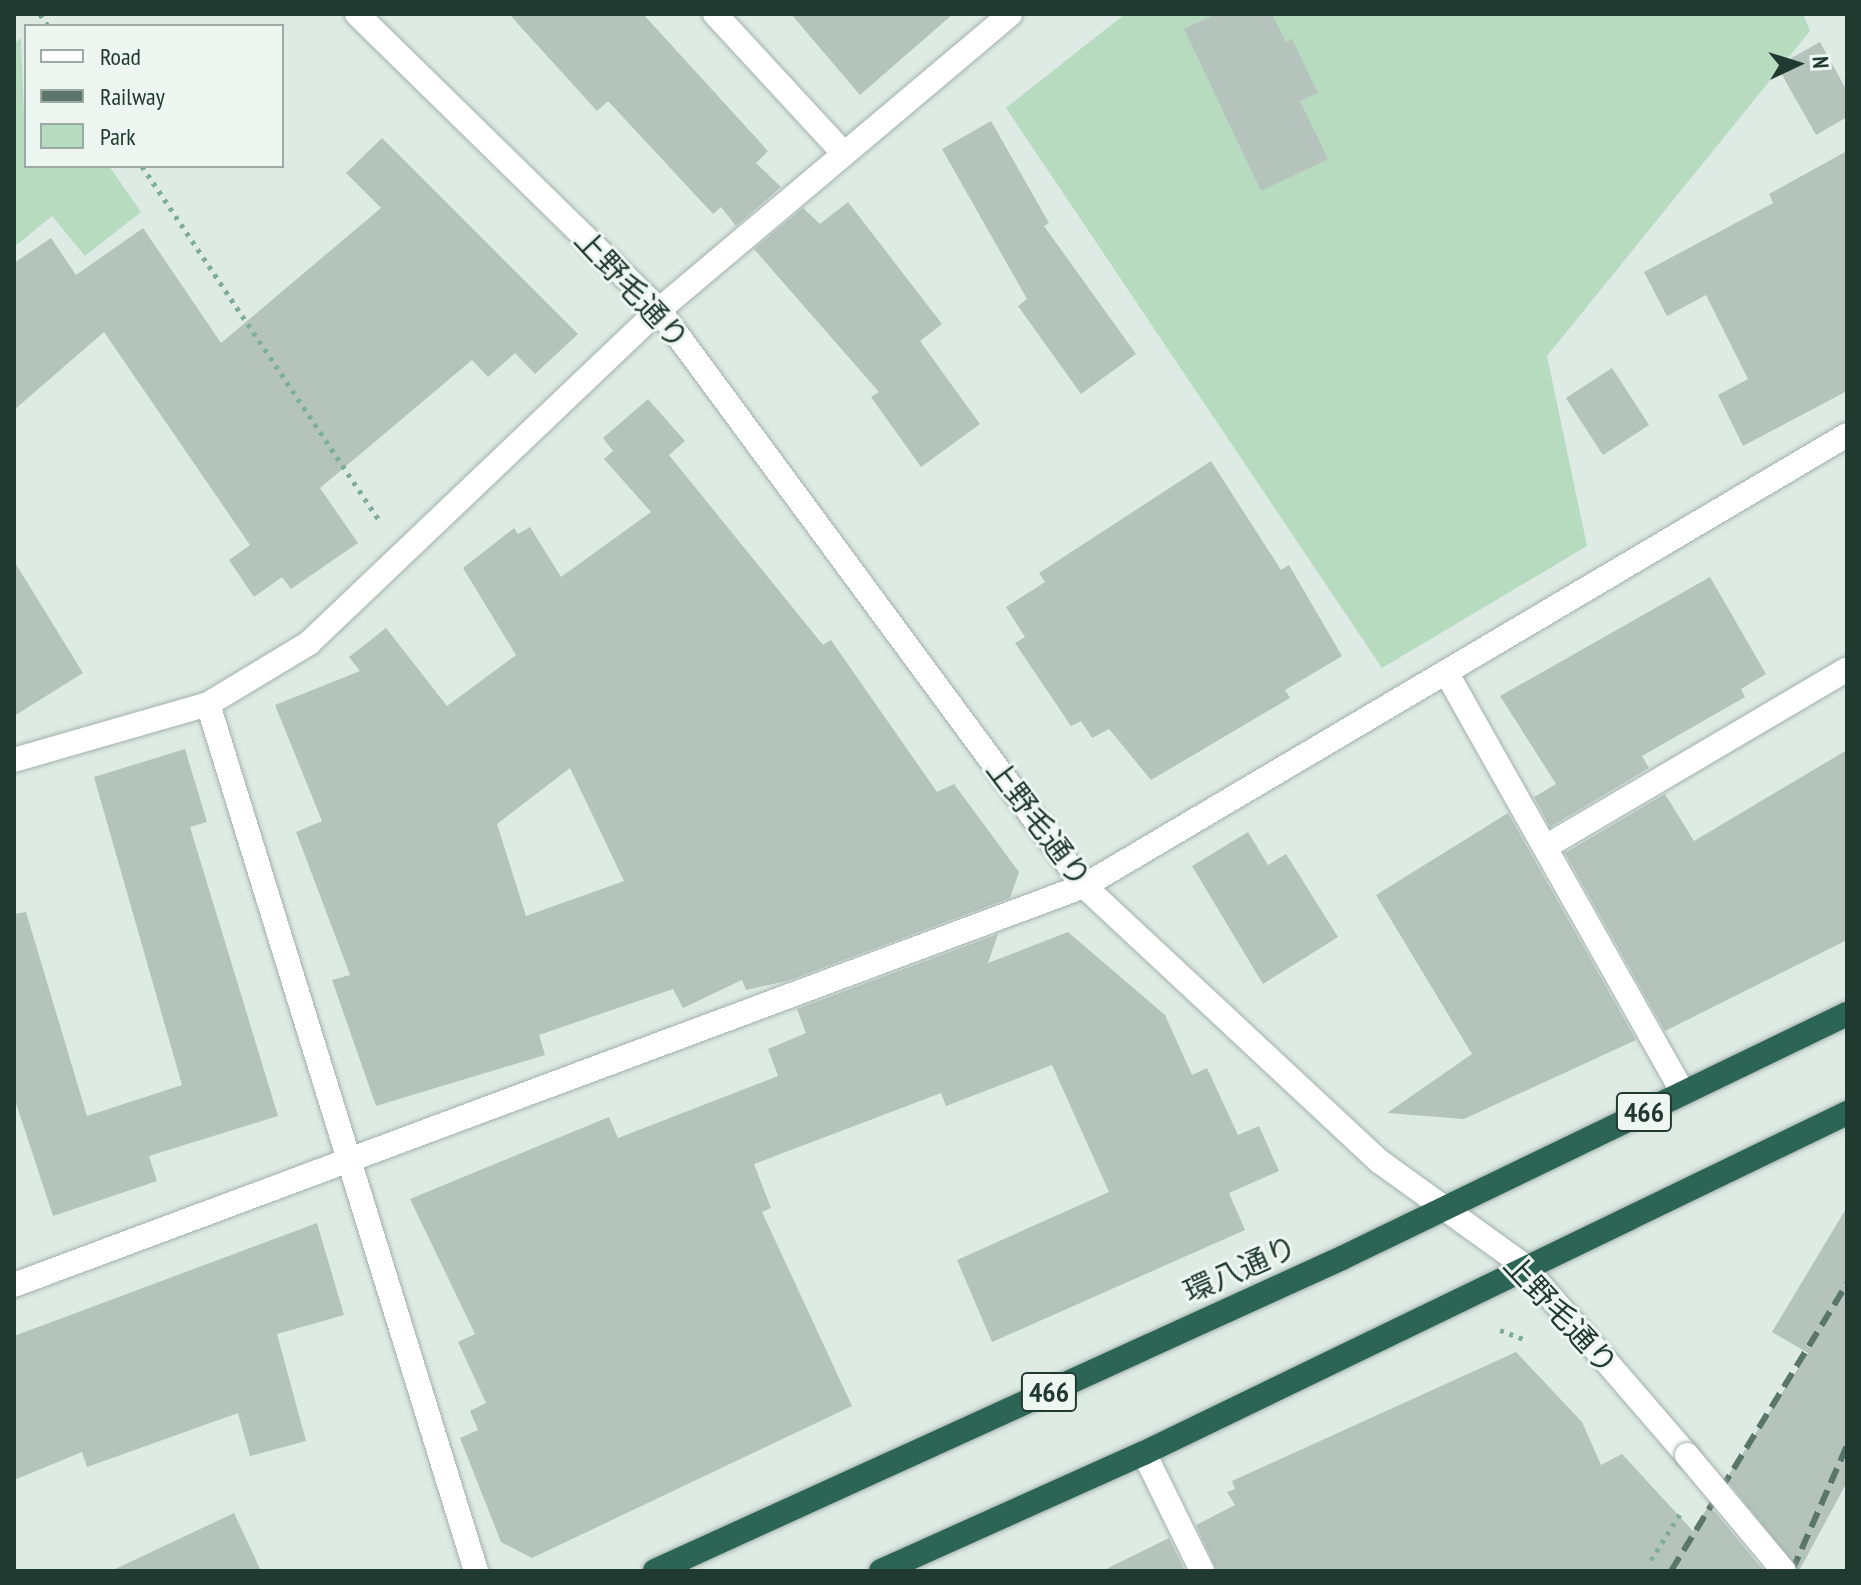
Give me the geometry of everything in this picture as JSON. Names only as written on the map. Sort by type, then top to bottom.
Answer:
[{"type":"highway","name":"環八通り","points":[[655,1571],[1441,1210],[1847,1014]]},
{"type":"highway","points":[[881,1571],[1144,1453],[1523,1265],[1847,1113]]},
{"type":"street","name":"上野毛通り","points":[[357,14],[659,310],[1084,886],[1441,1210],[1523,1265],[1784,1571]]},
{"type":"street","points":[[715,14],[844,154]]},
{"type":"street","points":[[14,760],[208,704],[309,643],[659,310],[1010,14]]},
{"type":"street","points":[[14,1285],[346,1164],[1084,886],[1847,435]]},
{"type":"street","points":[[1547,846],[1847,669]]},
{"type":"street","points":[[1446,672],[1547,846],[1683,1093]]},
{"type":"street","points":[[208,704],[346,1164],[476,1571]]},
{"type":"street","points":[[1144,1453],[1202,1571]]},
{"type":"path","points":[[143,168],[402,554]]},
{"type":"path","points":[[1491,1327],[1525,1338],[1536,1349]]},
{"type":"path","points":[[1672,1498],[1693,1522]]},
{"type":"path","points":[[1651,1560],[1683,1510]]},
{"type":"green space","points":[[1125,14],[1803,14],[1810,31],[1547,356],[1587,546],[1382,668],[1006,108]]},
{"type":"green space","points":[[21,38],[24,168],[110,168],[141,212],[85,256],[52,216],[14,247],[14,44]]},
{"type":"building","points":[[509,14],[643,14],[768,151],[756,163],[781,187],[736,226],[721,207],[713,214],[608,101],[597,111]]},
{"type":"building","points":[[791,14],[953,14],[860,95]]},
{"type":"building","points":[[1216,14],[1272,14],[1286,42],[1292,39],[1318,93],[1300,101],[1328,159],[1261,191],[1184,29]]},
{"type":"building","points":[[1820,42],[1847,91],[1847,117],[1816,135],[1777,66]]},
{"type":"building","points":[[991,121],[1049,223],[1044,226],[1136,354],[1081,394],[1018,306],[1027,299],[942,149]]},
{"type":"building","points":[[382,138],[578,334],[535,374],[515,353],[488,377],[472,360],[320,488],[358,543],[291,589],[282,577],[254,597],[229,560],[250,545],[104,332],[14,410],[14,263],[51,238],[76,275],[143,228],[221,343],[381,208],[346,173]]},
{"type":"building","points":[[1847,151],[1847,391],[1743,446],[1718,395],[1748,379],[1706,295],[1667,316],[1644,272],[1773,203],[1769,194]]},
{"type":"building","points":[[848,202],[942,324],[920,341],[980,424],[921,467],[871,397],[879,392],[754,249],[803,208],[820,224]]},
{"type":"building","points":[[1612,368],[1649,425],[1603,455],[1566,398]]},
{"type":"building","points":[[648,399],[685,441],[669,455],[823,645],[831,640],[937,792],[954,784],[1019,872],[1010,898],[787,981],[746,990],[742,980],[683,1008],[673,989],[539,1035],[545,1055],[376,1106],[332,980],[350,975],[296,832],[322,821],[275,705],[360,671],[349,657],[386,628],[447,706],[516,655],[463,568],[514,528],[518,534],[530,527],[561,577],[651,512],[604,459],[613,451],[603,438]],"holes":[[[570,768],[624,881],[526,916],[497,824]]]},
{"type":"building","points":[[1211,461],[1281,570],[1289,565],[1342,656],[1285,690],[1290,698],[1151,780],[1109,729],[1092,738],[1081,721],[1071,726],[1015,643],[1025,637],[1006,607],[1045,582],[1039,573]]},
{"type":"building","points":[[14,561],[83,673],[14,716]]},
{"type":"building","points":[[1710,577],[1766,674],[1741,689],[1745,697],[1642,756],[1649,768],[1550,827],[1534,797],[1556,784],[1500,696]]},
{"type":"building","points":[[185,749],[207,822],[190,827],[278,1116],[149,1156],[157,1181],[53,1216],[14,1097],[14,914],[26,912],[87,1116],[182,1085],[94,777]]},
{"type":"building","points":[[1847,750],[1847,940],[1665,1031],[1565,853],[1665,794],[1694,841]]},
{"type":"building","points":[[1508,813],[1636,1040],[1464,1119],[1387,1113],[1472,1054],[1376,895]]},
{"type":"building","points":[[1248,832],[1268,865],[1286,854],[1338,937],[1263,984],[1192,866]]},
{"type":"building","points":[[1068,932],[1165,1015],[1192,1075],[1207,1068],[1238,1135],[1259,1126],[1279,1171],[1229,1193],[1245,1230],[992,1342],[957,1260],[1109,1192],[1052,1065],[946,1106],[941,1093],[754,1164],[771,1208],[762,1212],[852,1406],[532,1558],[501,1542],[460,1438],[478,1430],[470,1411],[486,1403],[458,1342],[475,1334],[410,1199],[609,1117],[618,1138],[778,1076],[768,1049],[806,1033],[797,1009],[998,934],[988,963]]},
{"type":"building","points":[[1847,1207],[1847,1482],[1799,1571],[1726,1479],[1808,1353],[1772,1332]]},
{"type":"building","points":[[317,1223],[344,1315],[277,1334],[306,1441],[250,1456],[238,1413],[87,1467],[82,1452],[14,1480],[14,1336]]},
{"type":"building","points":[[1516,1352],[1582,1422],[1601,1465],[1622,1454],[1693,1531],[1709,1505],[1764,1571],[1217,1571],[1196,1525],[1235,1505],[1227,1492],[1235,1489],[1232,1481]]},
{"type":"building","points":[[234,1513],[261,1571],[111,1571]]},
{"type":"building","points":[[1169,1538],[1185,1571],[1102,1571]]},
{"type":"railway","points":[[1671,1571],[1847,1284]]},
{"type":"railway","points":[[1792,1571],[1847,1446]]}]
